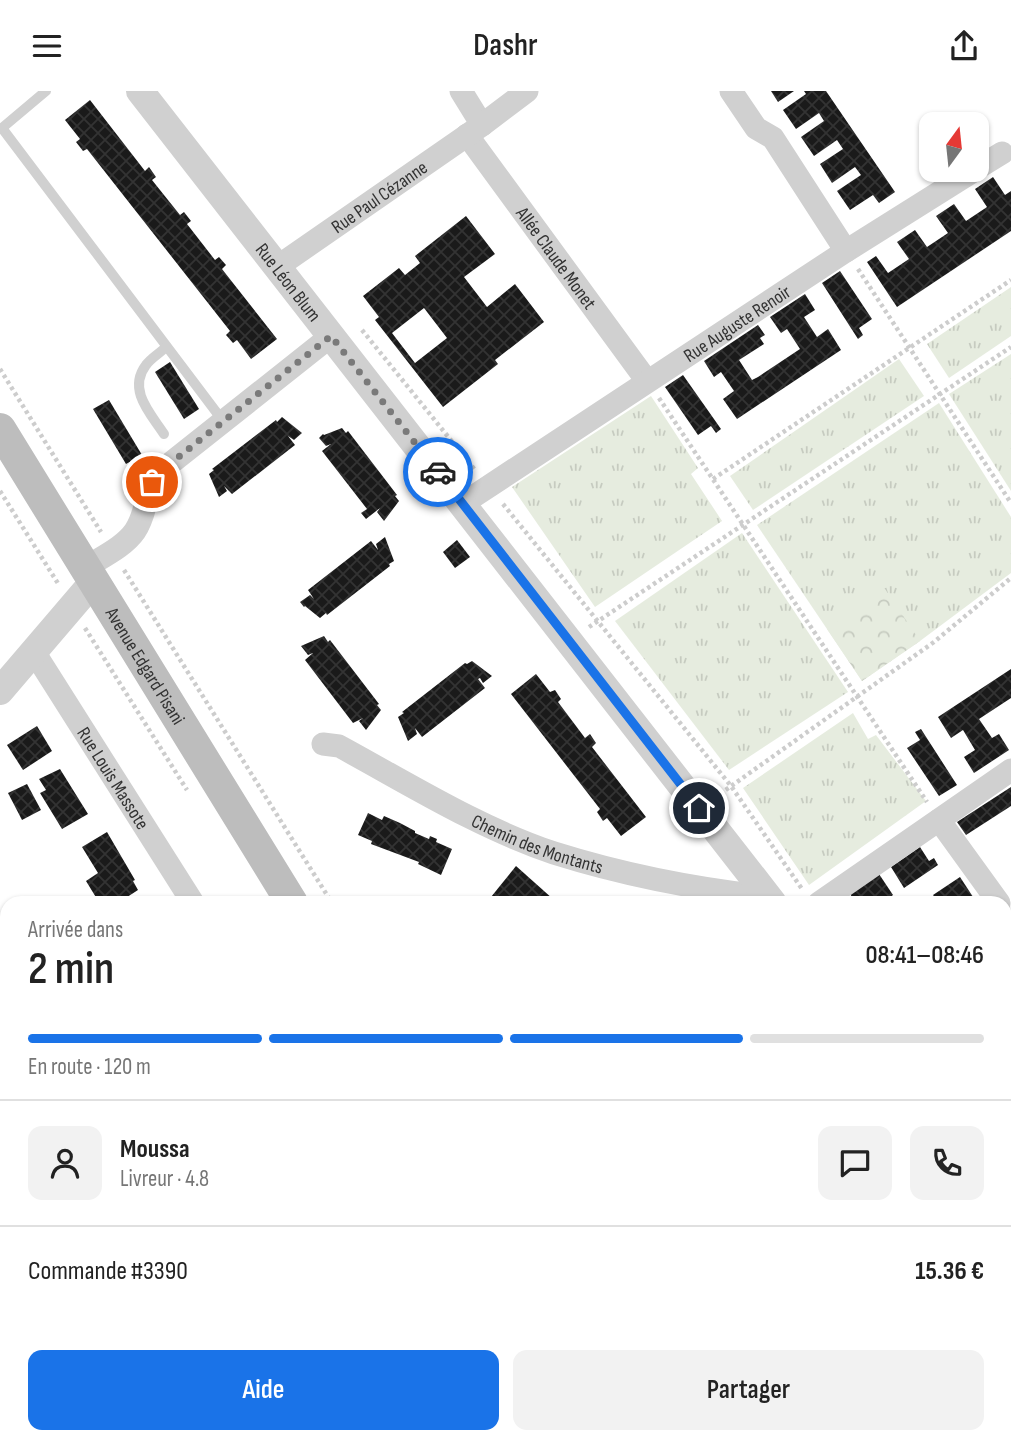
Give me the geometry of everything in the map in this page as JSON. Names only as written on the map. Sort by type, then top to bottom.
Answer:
[{"type":"main road","name":"Avenue Edgard Pisani","points":[[0,429],[288,896]]},
{"type":"street","name":"Rue Léon Blum","points":[[140,91],[768,896]]},
{"type":"street","points":[[461,91],[474,130]]},
{"type":"street","name":"Rue Paul Cézanne","points":[[277,267],[527,91]]},
{"type":"street","points":[[731,91],[756,128],[773,138],[846,251]]},
{"type":"street","name":"Allée Claude Monet","points":[[474,130],[648,381]]},
{"type":"street","name":"Rue Auguste Renoir","points":[[989,161],[1002,153]]},
{"type":"street","name":"Rue Auguste Renoir","points":[[462,504],[955,182]]},
{"type":"street","points":[[0,691],[72,607],[90,575],[112,550],[125,542],[134,531],[141,519],[149,488],[157,476],[331,336]]},
{"type":"street","name":"Rue Louis Massote","points":[[34,652],[189,896]]},
{"type":"street","name":"Chemin des Montants","points":[[323,744],[340,745],[460,812],[553,852],[625,872],[749,896]]},
{"type":"street","points":[[829,896],[1011,770]]},
{"type":"street","points":[[939,820],[994,896]]},
{"type":"lane","points":[[46,91],[2,128],[223,421]]},
{"type":"lane","points":[[164,434],[142,401],[138,388],[140,375],[146,365],[166,347]]},
{"type":"path","points":[[846,251],[1011,503]]},
{"type":"path","points":[[713,479],[1011,280]]},
{"type":"path","points":[[569,641],[1011,347]]},
{"type":"path","points":[[0,369],[328,896]]},
{"type":"path","points":[[648,381],[939,820]]},
{"type":"path","points":[[0,491],[194,800]]},
{"type":"path","points":[[699,808],[934,642],[1011,578]]},
{"type":"green space","points":[[1011,287],[1011,336],[949,378],[927,344]]},
{"type":"green space","points":[[1011,354],[1011,491],[949,394]]},
{"type":"green space","points":[[899,359],[924,396],[753,510],[730,476]]},
{"type":"green space","points":[[651,396],[698,468],[691,474],[722,521],[595,607],[512,487]]},
{"type":"green space","points":[[939,403],[1011,517],[1011,573],[862,681],[757,525]]},
{"type":"green space","points":[[742,533],[848,692],[729,770],[615,621]]},
{"type":"green space","points":[[885,589],[920,641],[862,681],[827,629]]},
{"type":"green space","points":[[853,713],[868,739],[876,735],[926,801],[809,885],[743,788]]},
{"type":"building","points":[[771,91],[794,91],[778,102]]},
{"type":"building","points":[[804,91],[826,91],[895,192],[879,203],[873,195],[850,210],[837,191],[861,175],[855,167],[832,183],[820,164],[843,149],[837,140],[814,156],[801,137],[824,121],[819,113],[796,129],[783,110],[806,94]]},
{"type":"building","points":[[90,100],[145,171],[149,167],[156,177],[152,180],[180,215],[184,212],[191,221],[187,224],[215,260],[219,257],[226,265],[222,269],[277,339],[251,359],[237,340],[233,343],[226,335],[230,331],[87,149],[83,151],[76,142],[80,139],[65,120]]},
{"type":"building","points":[[993,177],[1005,195],[1011,191],[1011,231],[897,307],[867,262],[876,256],[888,273],[909,259],[897,242],[915,230],[927,247],[948,233],[936,216],[954,204],[966,221],[987,207],[975,189]]},
{"type":"building","points":[[466,216],[495,254],[464,277],[487,307],[515,284],[544,322],[495,360],[498,364],[443,407],[375,320],[379,317],[363,296],[399,268],[405,275],[420,263],[415,256]],"holes":[[[424,308],[447,338],[415,363],[392,333]]]},
{"type":"building","points":[[840,271],[872,319],[859,328],[863,335],[858,339],[822,283]]},
{"type":"building","points":[[805,294],[815,310],[804,317],[817,337],[828,329],[841,350],[737,419],[723,399],[734,391],[721,372],[714,377],[704,361],[758,325],[765,335],[760,338],[764,344],[739,360],[752,380],[758,377],[800,349],[787,329],[781,333],[770,317]]},
{"type":"building","points":[[170,362],[199,409],[184,419],[155,372]]},
{"type":"building","points":[[683,375],[721,429],[716,433],[711,426],[698,435],[665,387]]},
{"type":"building","points":[[109,400],[142,455],[126,464],[93,409]]},
{"type":"building","points":[[282,417],[302,433],[294,440],[288,436],[295,445],[232,494],[224,486],[227,491],[219,497],[209,474],[214,470],[212,469]]},
{"type":"building","points":[[342,428],[346,433],[348,431],[397,495],[395,496],[399,501],[384,521],[377,512],[380,508],[366,519],[361,513],[367,509],[322,451],[331,444],[326,446],[319,438]]},
{"type":"building","points":[[385,537],[394,561],[390,566],[327,615],[326,613],[320,618],[304,607],[300,602],[310,595],[314,599],[308,590],[371,541],[378,550],[376,544]]},
{"type":"building","points":[[457,540],[470,557],[455,568],[443,552]]},
{"type":"building","points":[[324,636],[328,642],[330,640],[379,704],[377,705],[381,710],[366,730],[359,721],[363,718],[353,723],[305,660],[313,653],[308,655],[301,646]]},
{"type":"building","points":[[472,661],[492,676],[483,683],[478,679],[485,688],[422,737],[415,728],[417,734],[408,741],[398,717],[404,713],[402,712],[465,663]]},
{"type":"building","points":[[1011,669],[1011,698],[979,719],[992,738],[999,734],[1009,750],[974,773],[964,757],[975,750],[963,730],[951,738],[938,717]]},
{"type":"building","points":[[536,674],[550,692],[555,690],[561,699],[558,702],[585,738],[590,734],[596,743],[592,747],[646,817],[621,836],[607,818],[603,821],[597,812],[600,809],[511,694]]},
{"type":"building","points":[[37,726],[52,751],[23,770],[7,745]]},
{"type":"building","points":[[921,729],[957,785],[939,796],[907,748],[920,740],[915,732]]},
{"type":"building","points":[[60,769],[88,814],[62,829],[40,793],[46,790],[39,779]]},
{"type":"building","points":[[27,784],[41,810],[22,820],[8,793]]},
{"type":"building","points":[[1011,787],[1011,806],[966,835],[957,822]]},
{"type":"building","points":[[368,813],[382,820],[384,816],[415,833],[429,839],[430,836],[437,839],[436,842],[452,849],[441,875],[418,864],[419,862],[371,844],[372,841],[358,835]]},
{"type":"building","points":[[107,832],[138,890],[129,896],[95,896],[86,881],[98,873],[82,847]]},
{"type":"building","points":[[920,847],[929,861],[934,858],[938,865],[904,888],[891,867]]},
{"type":"building","points":[[516,866],[550,896],[492,896]]},
{"type":"building","points":[[879,874],[893,895],[851,896],[850,894]]},
{"type":"building","points":[[960,877],[972,896],[934,896]]},
{"type":"way so far","points":[[152,482],[162,470],[331,336],[438,472]]},
{"type":"route","points":[[438,472],[699,808]]}]
